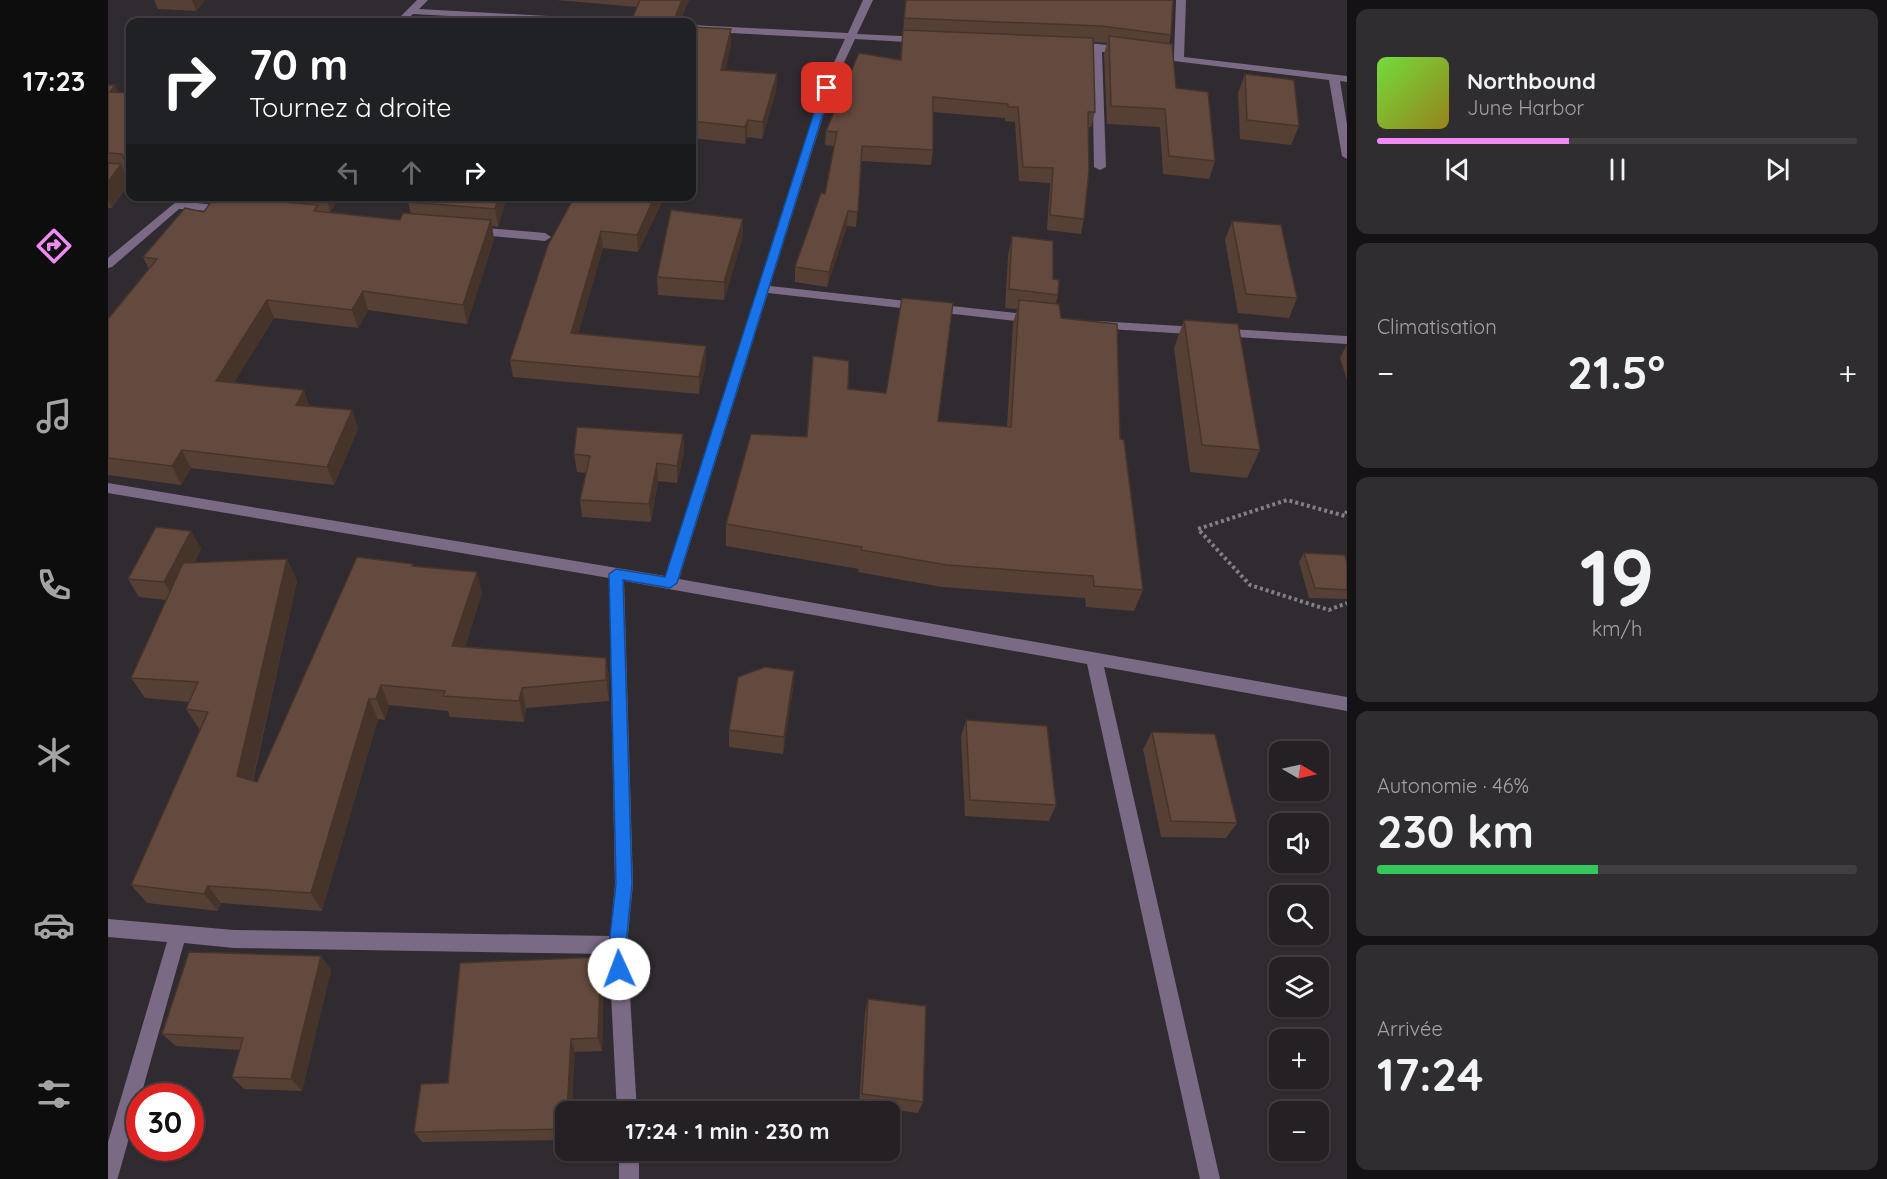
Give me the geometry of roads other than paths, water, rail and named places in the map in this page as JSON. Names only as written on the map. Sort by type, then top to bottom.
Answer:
[{"type":"street","points":[[403,18],[423,0]]},
{"type":"street","points":[[670,583],[827,88],[868,0]]},
{"type":"street","points":[[1179,59],[1180,0]]},
{"type":"street","points":[[411,11],[533,18]]},
{"type":"street","points":[[696,28],[932,41]]},
{"type":"street","points":[[1061,46],[1097,47],[1132,52]]},
{"type":"street","points":[[1097,47],[1100,167]]},
{"type":"street","points":[[1143,54],[1347,79]]},
{"type":"street","points":[[1334,78],[1347,156]]},
{"type":"street","points":[[108,176],[126,178]]},
{"type":"street","points":[[108,264],[181,201]]},
{"type":"street","points":[[176,205],[236,210]]},
{"type":"street","points":[[462,230],[545,237]]},
{"type":"street","points":[[763,289],[1045,320]]},
{"type":"street","points":[[1080,324],[1127,329],[1347,340]]},
{"type":"street","points":[[108,488],[670,583],[1347,704]]},
{"type":"street","points":[[616,574],[624,884],[618,945],[626,1101]]},
{"type":"street","points":[[1094,659],[1210,1179]]},
{"type":"street","points":[[108,928],[234,939],[618,945]]},
{"type":"street","points":[[108,1178],[178,934]]},
{"type":"street","points":[[629,1161],[629,1179]]}]
